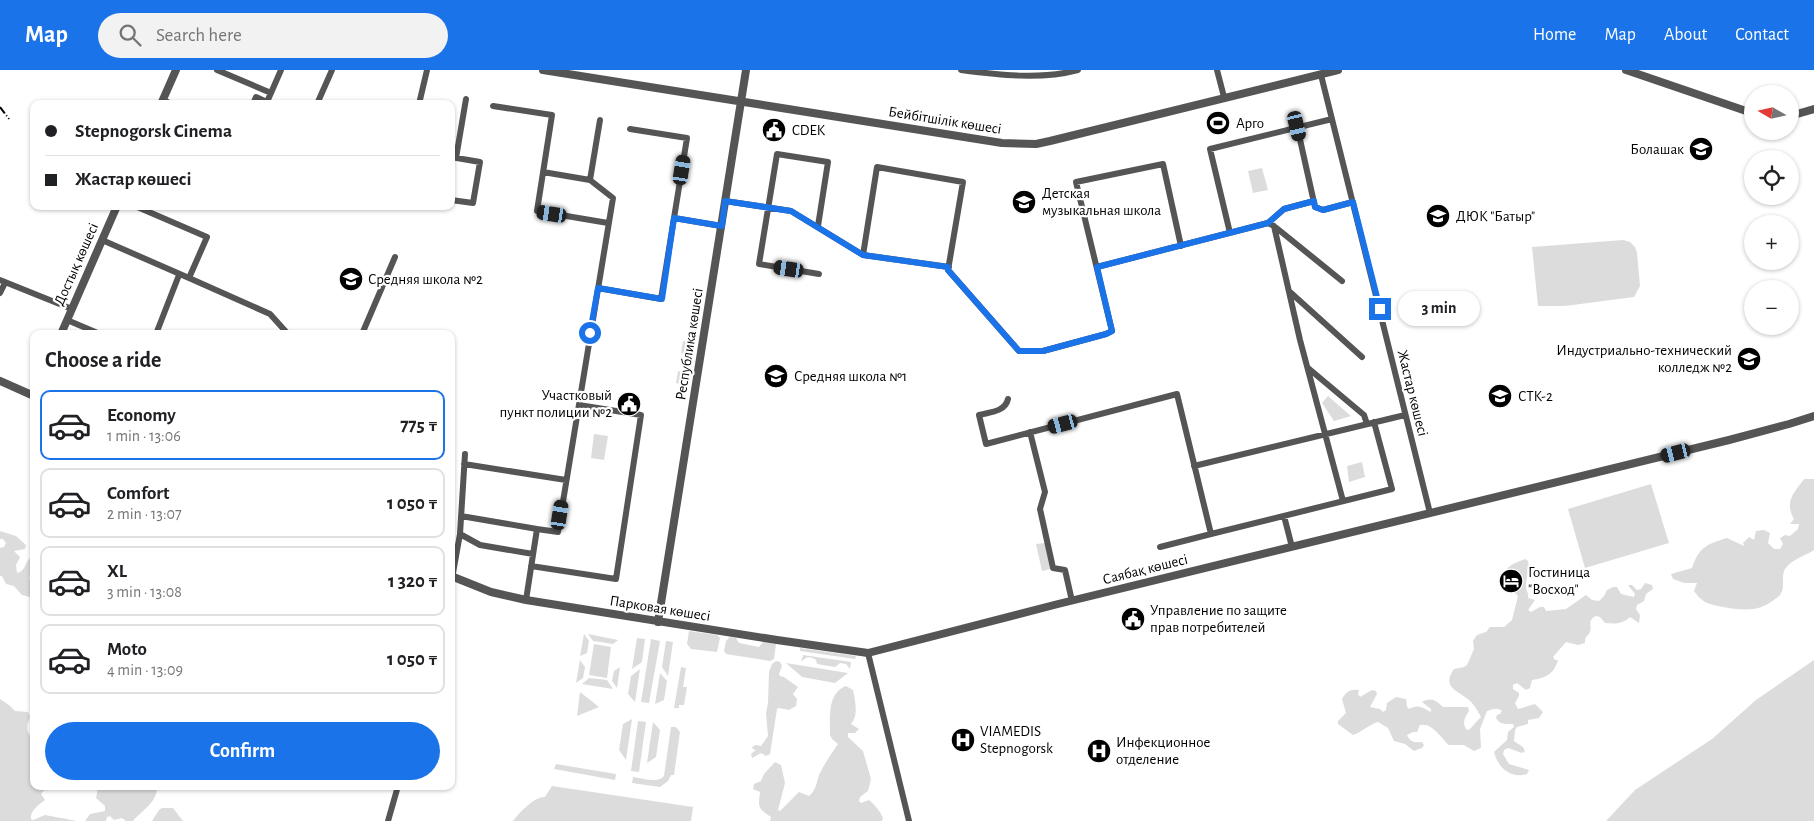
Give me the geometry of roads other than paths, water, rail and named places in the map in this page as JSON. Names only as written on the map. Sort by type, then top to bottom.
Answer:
[{"type":"street","points":[[163,100],[176,70]]},
{"type":"street","points":[[217,70],[271,93]]},
{"type":"street","points":[[270,100],[281,70]]},
{"type":"street","points":[[319,100],[332,70]]},
{"type":"street","points":[[420,100],[427,70]]},
{"type":"street","name":"Бейбітшілік көшесі","points":[[543,70],[1002,143],[1021,144],[1036,144],[1058,139],[1338,70]]},
{"type":"street","name":"Республика көшесі","points":[[658,622],[746,70]]},
{"type":"street","points":[[961,70],[1004,76],[1053,72],[1064,74],[1078,70]]},
{"type":"street","points":[[1217,70],[1224,97]]},
{"type":"street","points":[[1626,70],[1744,110]]},
{"type":"street","name":"Жастар көшесі","points":[[1321,74],[1430,513]]},
{"type":"street","points":[[455,153],[466,99]]},
{"type":"street","points":[[493,106],[552,115],[537,211],[608,223]]},
{"type":"street","points":[[1799,113],[1814,109]]},
{"type":"street","points":[[1230,233],[1210,149],[1297,126],[1332,119]]},
{"type":"street","points":[[590,180],[600,120]]},
{"type":"street","points":[[1297,126],[1315,207],[1323,210],[1353,202]]},
{"type":"street","points":[[598,288],[662,299],[687,138],[630,129]]},
{"type":"street","points":[[818,226],[828,162],[777,154],[759,264],[819,274]]},
{"type":"street","points":[[455,158],[480,162],[473,203],[455,201]]},
{"type":"street","points":[[863,255],[877,167],[963,182],[948,270],[1019,351],[1043,351],[1112,331],[1076,182],[1164,164],[1181,246]]},
{"type":"street","points":[[461,516],[558,532],[612,198],[590,180],[543,172]]},
{"type":"street","points":[[725,201],[791,211],[863,255],[948,267]]},
{"type":"street","points":[[1097,267],[1271,224],[1284,209],[1314,201]]},
{"type":"street","name":"Достық көшесі","points":[[63,330],[115,210]]},
{"type":"street","points":[[144,210],[207,237],[189,278]]},
{"type":"street","points":[[674,218],[722,226]]},
{"type":"street","points":[[1271,224],[1342,281]]},
{"type":"street","points":[[1271,224],[1343,501]]},
{"type":"street","points":[[102,240],[270,314],[284,330]]},
{"type":"street","points":[[364,330],[394,257]]},
{"type":"street","points":[[158,330],[179,275]]},
{"type":"street","points":[[0,293],[2,281],[72,309]]},
{"type":"street","points":[[1289,291],[1362,357]]},
{"type":"street","points":[[67,320],[91,330]]},
{"type":"street","points":[[1160,547],[1392,489],[1370,423],[1364,415],[1307,367]]},
{"type":"street","points":[[0,381],[30,394]]},
{"type":"street","points":[[1008,399],[1007,404],[1002,409],[979,414],[986,444],[1177,394],[1211,534]]},
{"type":"street","points":[[531,566],[616,579],[641,415],[578,405]]},
{"type":"street","points":[[1194,466],[1406,415]]},
{"type":"street","name":"Саябақ көшесі","points":[[868,653],[1072,600],[1729,440],[1814,416]]},
{"type":"street","points":[[1030,432],[1045,492],[1040,509],[1053,568],[1065,570],[1072,600]]},
{"type":"street","points":[[455,562],[460,534],[465,454]]},
{"type":"street","points":[[464,464],[566,480]]},
{"type":"street","points":[[1284,516],[1292,547]]},
{"type":"street","points":[[526,600],[537,529]]},
{"type":"street","points":[[460,534],[480,545],[533,554]]},
{"type":"street","name":"Парковая көшесі","points":[[455,580],[491,592],[526,600],[658,622],[868,653]]},
{"type":"street","points":[[868,653],[909,821]]},
{"type":"street","points":[[388,821],[397,790]]},
{"type":"railway","points":[[0,107],[9,119]]},
{"type":"place","name":"Арго","points":[[1218,123]]},
{"type":"place","name":"CDEK","points":[[774,130]]},
{"type":"place","name":"Болашак","points":[[1701,149]]},
{"type":"place","name":"Детская музыкальная школа","points":[[1024,202]]},
{"type":"place","name":"ДЮК \"Батыр\"","points":[[1438,216]]},
{"type":"place","name":"Средняя школа №2","points":[[351,279]]},
{"type":"place","name":"Индустриально-технический колледж №2","points":[[1749,359]]},
{"type":"place","name":"Средняя школа №1","points":[[776,376]]},
{"type":"place","name":"СТК-2","points":[[1500,396]]},
{"type":"place","name":"Участковый пункт полиции №2","points":[[629,404]]},
{"type":"place","name":"Гостиница \"Восход\"","points":[[1511,581]]},
{"type":"place","name":"Управление по защите прав потребителей","points":[[1133,619]]},
{"type":"place","name":"VIAMEDIS Stepnogorsk","points":[[963,740]]},
{"type":"place","name":"Инфекционное отделение","points":[[1099,751]]}]
